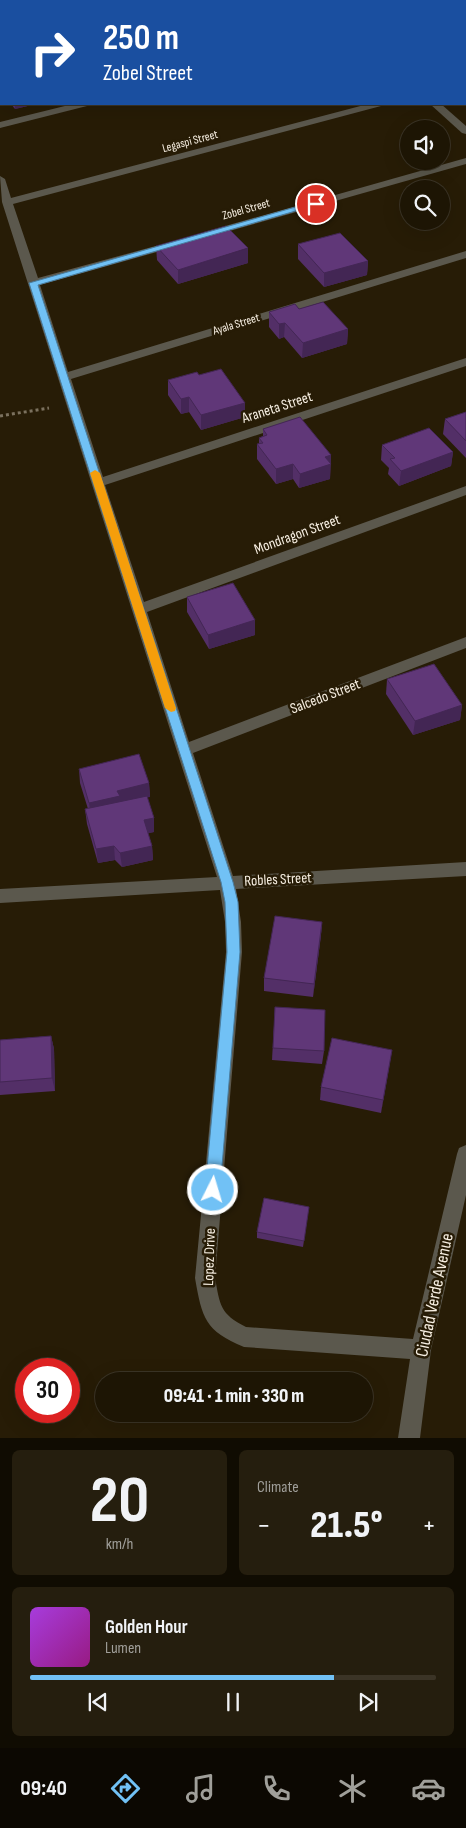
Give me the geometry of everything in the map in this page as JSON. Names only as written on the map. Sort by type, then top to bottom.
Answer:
[{"type":"street","points":[[0,125],[80,105]]},
{"type":"street","name":"Legaspi Street","points":[[7,202],[374,105]]},
{"type":"street","points":[[437,105],[466,131]]},
{"type":"street","name":"Zobel Street","points":[[34,283],[466,161]]},
{"type":"street","name":"Lopez Drive","points":[[0,179],[227,882],[234,922],[234,952],[205,1278],[211,1311],[220,1325],[244,1337],[420,1350]]},
{"type":"street","name":"Ayala Street","points":[[64,377],[466,254]]},
{"type":"street","name":"Araneta Street","points":[[98,483],[466,362]]},
{"type":"street","name":"Mondragon Street","points":[[139,609],[466,490]]},
{"type":"street","name":"Salcedo Street","points":[[184,750],[466,642]]},
{"type":"street","name":"Robles Street","points":[[0,896],[466,868]]},
{"type":"street","name":"Ciudad Verde Avenue","points":[[409,1438],[420,1350],[466,1154]]},
{"type":"path","points":[[0,416],[72,404]]},
{"type":"building","points":[[226,226],[248,248],[178,270],[156,246]]},
{"type":"building","points":[[340,233],[368,261],[324,273],[298,244]]},
{"type":"building","points":[[323,302],[348,329],[303,343],[285,323],[279,324],[269,312],[295,304],[299,309]]},
{"type":"building","points":[[221,369],[245,403],[201,415],[189,397],[181,399],[168,380],[197,372],[199,375]]},
{"type":"building","points":[[466,412],[466,441],[445,419]]},
{"type":"building","points":[[300,417],[331,455],[325,457],[331,464],[300,474],[293,464],[276,469],[257,444],[263,443],[259,438],[267,435],[263,429]]},
{"type":"building","points":[[429,428],[453,452],[401,471],[390,459],[395,458],[382,445]]},
{"type":"building","points":[[233,583],[255,620],[208,635],[187,597]]},
{"type":"building","points":[[434,664],[462,705],[415,721],[387,679]]},
{"type":"building","points":[[139,754],[149,783],[117,791],[120,796],[89,803],[79,769]]},
{"type":"building","points":[[147,796],[154,818],[144,820],[152,846],[120,853],[114,846],[96,849],[85,809]]},
{"type":"building","points":[[275,916],[322,922],[314,984],[264,978]]},
{"type":"building","points":[[275,1007],[325,1010],[324,1051],[273,1048]]},
{"type":"building","points":[[51,1036],[52,1078],[0,1082],[0,1040]]},
{"type":"building","points":[[332,1038],[392,1050],[383,1100],[321,1087]]},
{"type":"building","points":[[264,1198],[309,1207],[304,1241],[257,1232]]},
{"type":"slow traffic","points":[[95,473],[171,708]]},
{"type":"route","points":[[213,1190],[234,952],[232,902],[34,283],[316,204]]}]
